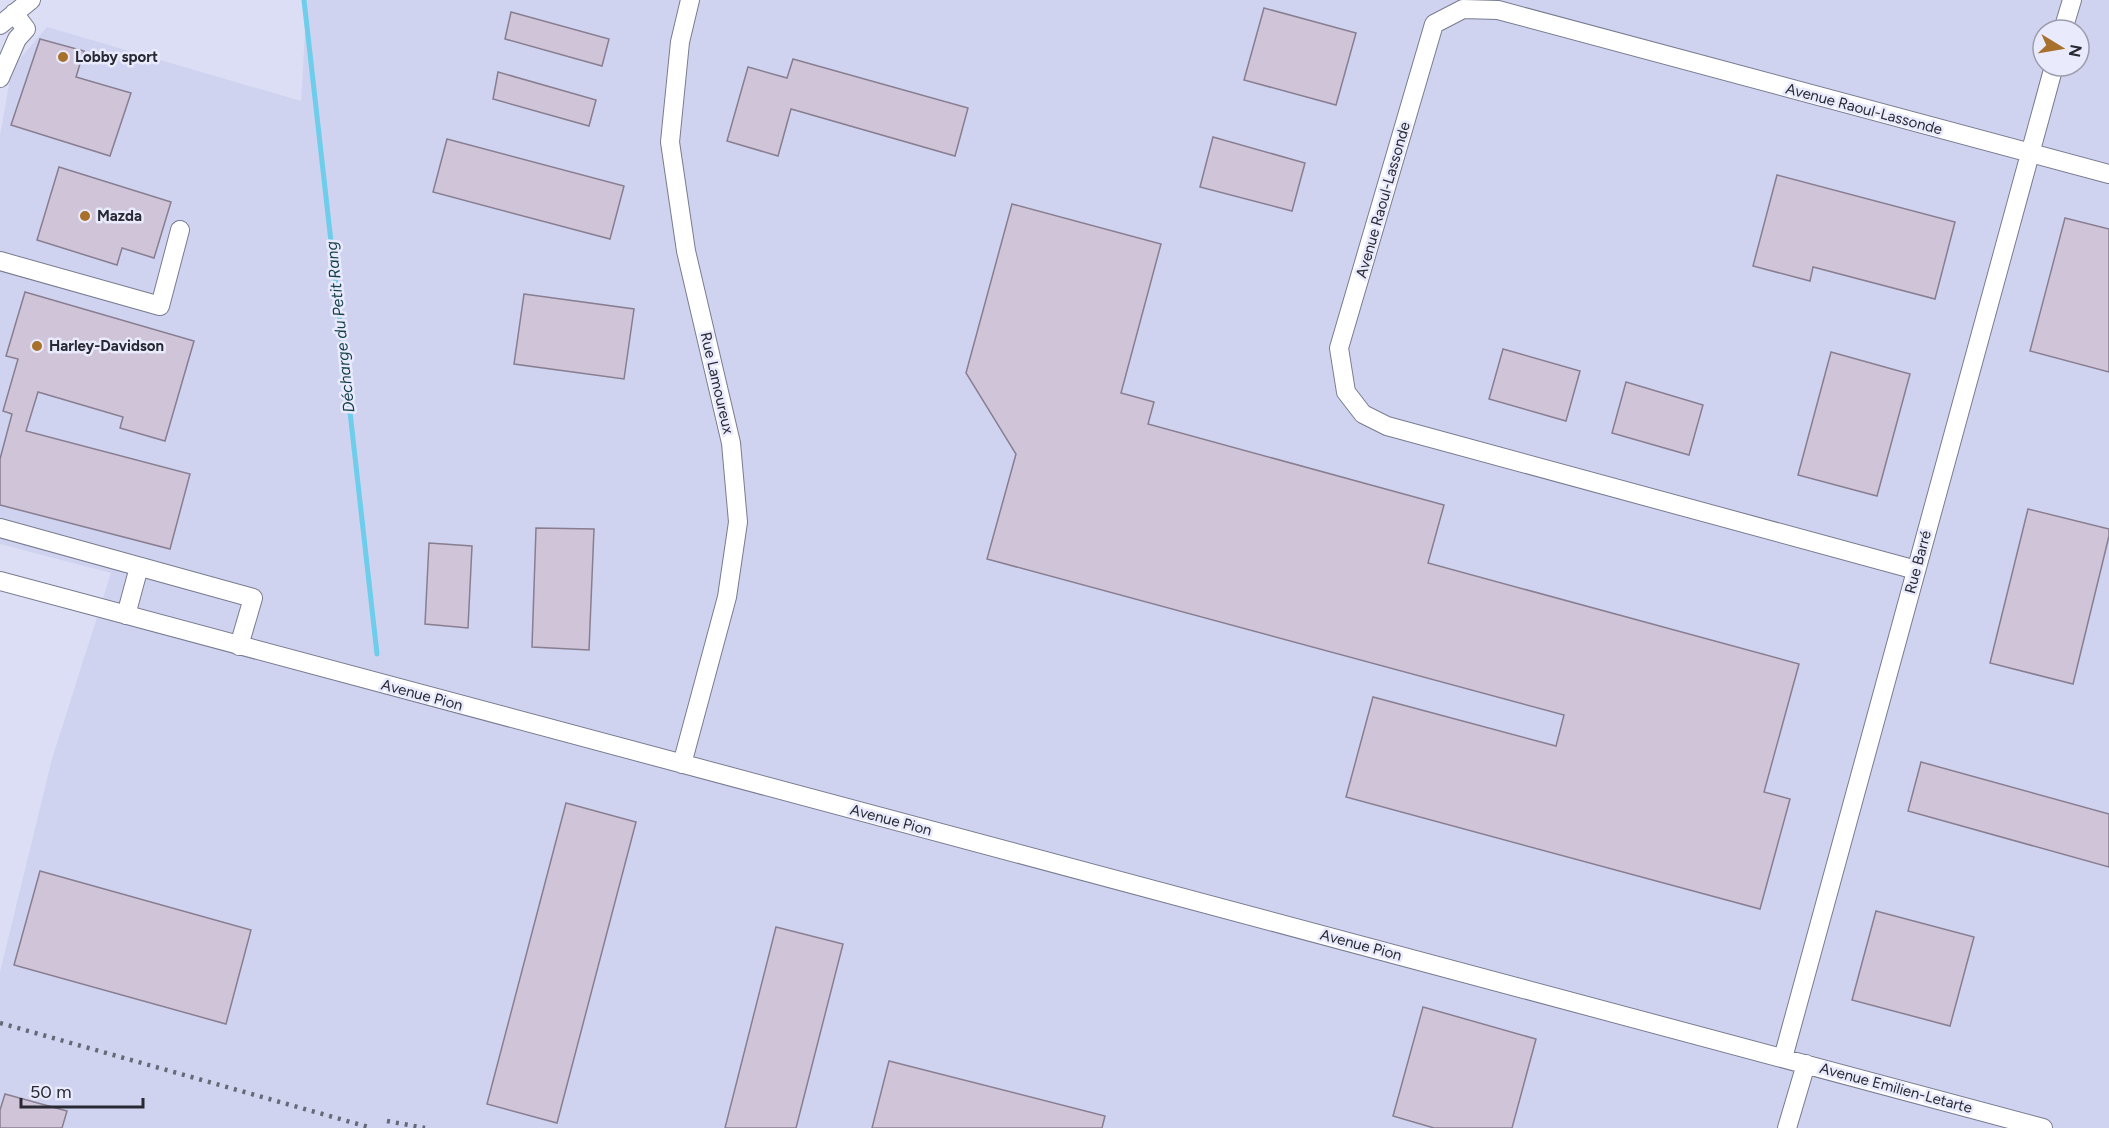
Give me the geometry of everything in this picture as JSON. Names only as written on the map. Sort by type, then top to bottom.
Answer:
[{"type":"street","points":[[0,26],[31,0]]},
{"type":"street","name":"Rue Lamoureux","points":[[682,764],[727,597],[738,522],[731,443],[686,251],[670,142],[680,42],[690,0]]},
{"type":"street","points":[[2067,18],[2072,0]]},
{"type":"street","name":"Avenue Raoul-Lassonde","points":[[1916,570],[1387,426],[1363,414],[1346,392],[1339,348],[1434,24],[1463,9],[1498,10],[2030,153]]},
{"type":"street","points":[[0,78],[18,39],[26,29],[14,13]]},
{"type":"street","name":"Rue Barré","points":[[1783,1058],[2051,78]]},
{"type":"street","points":[[2030,153],[2109,174]]},
{"type":"street","points":[[0,261],[160,306],[180,230]]},
{"type":"street","points":[[0,528],[253,598],[239,646]]},
{"type":"street","points":[[126,615],[139,567]]},
{"type":"street","name":"Avenue Pion","points":[[0,581],[1783,1058]]},
{"type":"street","name":"Avenue Emilien-Letarte","points":[[1783,1058],[2043,1128]]},
{"type":"street","points":[[1787,1128],[1806,1064]]},
{"type":"shaded area","points":[[307,0],[2109,0],[2109,1128],[0,1128],[0,972],[52,759],[111,573],[0,544],[0,136],[12,68],[47,27],[301,101]]},
{"type":"building","points":[[1264,8],[1356,33],[1336,105],[1244,80]]},
{"type":"building","points":[[511,12],[609,39],[602,66],[505,39]]},
{"type":"building","points":[[40,39],[84,51],[76,77],[131,93],[110,156],[11,125]]},
{"type":"building","points":[[793,59],[968,108],[955,156],[791,109],[778,156],[727,141],[748,67],[787,78]]},
{"type":"building","points":[[498,72],[596,100],[589,126],[493,99]]},
{"type":"building","points":[[1213,137],[1305,163],[1292,211],[1200,187]]},
{"type":"building","points":[[447,139],[624,186],[610,239],[433,192]]},
{"type":"building","points":[[59,167],[171,202],[154,258],[122,248],[117,265],[37,240]]},
{"type":"building","points":[[1777,175],[1955,222],[1935,299],[1813,267],[1810,281],[1753,266]]},
{"type":"building","points":[[1012,204],[1161,244],[1121,393],[1154,402],[1148,424],[1444,505],[1428,563],[1799,664],[1764,792],[1790,799],[1760,909],[1346,797],[1373,697],[1556,746],[1564,715],[987,559],[1016,454],[966,373]]},
{"type":"building","points":[[2065,218],[2109,229],[2109,372],[2030,351]]},
{"type":"building","points":[[25,292],[194,341],[165,441],[120,428],[123,417],[38,392],[26,431],[190,474],[170,549],[0,505],[0,459],[12,414],[3,411],[18,359],[6,356]]},
{"type":"building","points":[[524,294],[634,309],[624,379],[514,364]]},
{"type":"building","points":[[1503,349],[1580,371],[1566,421],[1489,399]]},
{"type":"building","points":[[1831,352],[1910,374],[1877,496],[1798,475]]},
{"type":"building","points":[[1626,382],[1703,405],[1689,455],[1612,433]]},
{"type":"building","points":[[2028,509],[2109,529],[2073,684],[1990,663]]},
{"type":"building","points":[[536,528],[594,529],[589,650],[532,647]]},
{"type":"building","points":[[429,543],[472,546],[468,628],[425,624]]},
{"type":"building","points":[[1921,762],[2109,814],[2109,867],[1908,811]]},
{"type":"building","points":[[566,803],[636,822],[557,1123],[487,1104]]},
{"type":"building","points":[[40,871],[251,930],[226,1024],[14,965]]},
{"type":"building","points":[[1876,911],[1974,937],[1950,1026],[1852,1000]]},
{"type":"building","points":[[776,927],[843,944],[796,1128],[725,1128]]},
{"type":"building","points":[[1423,1007],[1536,1039],[1512,1128],[1434,1128],[1393,1116]]},
{"type":"building","points":[[889,1061],[1105,1116],[1102,1128],[872,1128]]},
{"type":"building","points":[[5,1094],[67,1111],[62,1128],[0,1128],[0,1110]]},
{"type":"waterway","name":"Décharge du Petit Rang","points":[[304,0],[377,654]]},
{"type":"railway","points":[[0,1023],[372,1128]]},
{"type":"railway","points":[[387,1121],[425,1128]]},
{"type":"place","name":"Lobby sport","points":[[63,57]]},
{"type":"place","name":"Mazda","points":[[85,216]]},
{"type":"place","name":"Harley-Davidson","points":[[37,346]]}]
